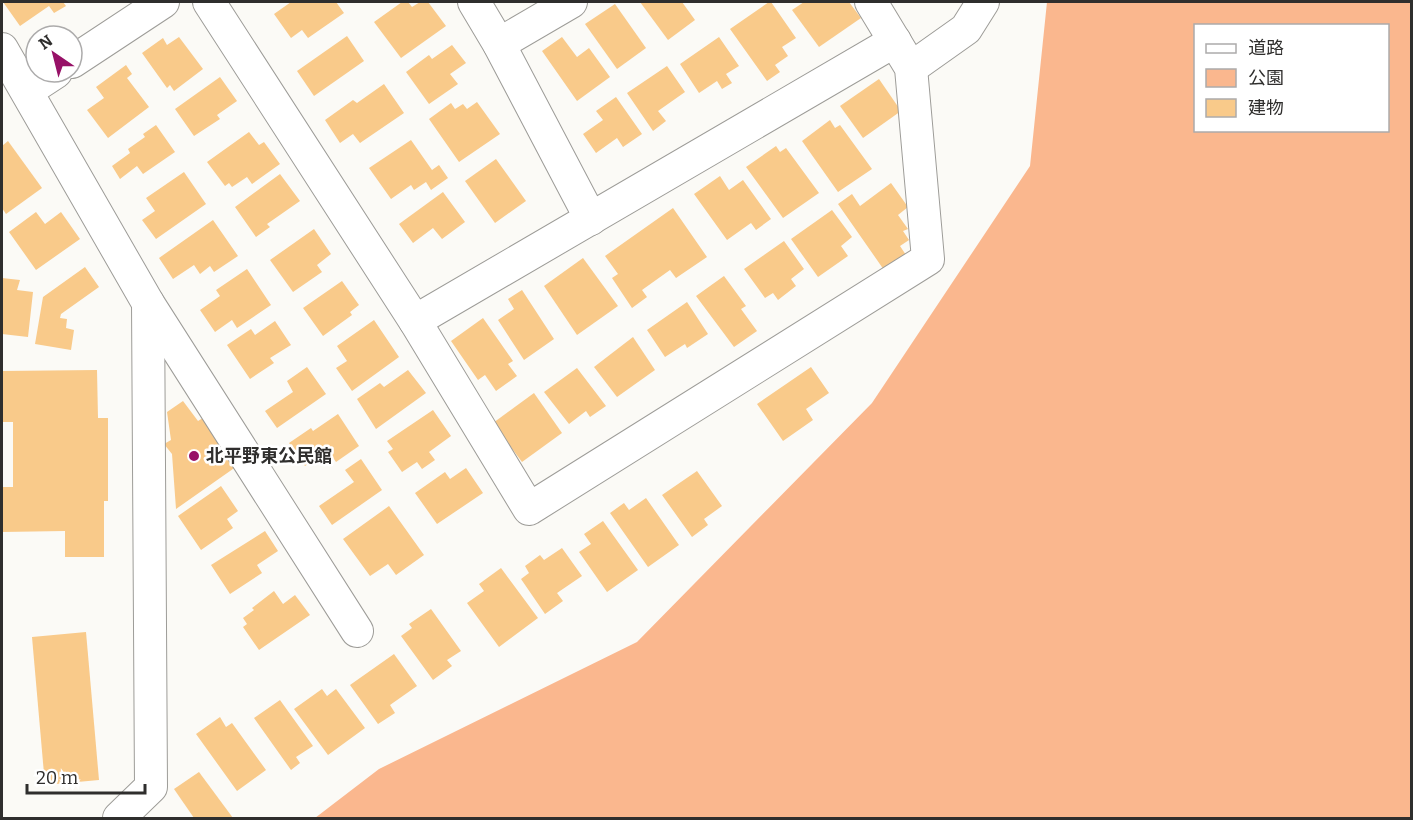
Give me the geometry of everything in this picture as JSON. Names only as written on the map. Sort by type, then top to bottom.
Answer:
[{"type":"street","points":[[84,54],[163,2]]},
{"type":"street","points":[[209,2],[415,321],[529,509],[928,259],[911,68],[871,2]]},
{"type":"street","points":[[474,2],[499,44],[591,219]]},
{"type":"street","points":[[499,44],[571,2]]},
{"type":"street","points":[[911,68],[966,29],[983,2]]},
{"type":"street","points":[[415,321],[895,41]]},
{"type":"street","points":[[2,49],[148,303],[357,632]]},
{"type":"street","points":[[27,91],[38,84]]},
{"type":"street","points":[[119,819],[151,787],[148,303]]},
{"type":"green space","points":[[1047,2],[1411,2],[1411,818],[315,818],[379,769],[637,642],[872,403],[1030,166]]},
{"type":"building","points":[[3,2],[63,2],[66,6],[54,13],[49,6],[20,26]]},
{"type":"building","points":[[291,2],[336,2],[344,13],[308,38],[302,30],[291,38],[274,14]]},
{"type":"building","points":[[402,2],[408,2],[412,7],[420,2],[428,2],[446,26],[401,58],[374,22]]},
{"type":"building","points":[[640,2],[682,2],[695,20],[668,40]]},
{"type":"building","points":[[769,2],[796,38],[782,47],[788,56],[775,65],[780,72],[767,81],[730,29]]},
{"type":"building","points":[[804,2],[849,2],[861,18],[819,47],[792,10]]},
{"type":"building","points":[[615,4],[646,48],[617,69],[585,24]]},
{"type":"building","points":[[347,36],[364,61],[314,96],[297,71]]},
{"type":"building","points":[[179,37],[203,69],[174,91],[170,85],[167,88],[142,53],[163,38],[167,45]]},
{"type":"building","points":[[562,37],[577,57],[589,48],[610,77],[577,101],[542,51]]},
{"type":"building","points":[[719,37],[739,66],[726,74],[732,83],[722,89],[717,81],[699,93],[680,64]]},
{"type":"building","points":[[452,45],[466,63],[450,74],[458,84],[429,104],[406,72],[429,55],[432,59]]},
{"type":"building","points":[[126,65],[132,74],[127,78],[149,107],[108,138],[87,110],[104,98],[96,87]]},
{"type":"building","points":[[667,66],[685,92],[658,111],[666,121],[653,131],[627,93]]},
{"type":"building","points":[[220,77],[237,101],[217,115],[220,119],[194,136],[175,109]]},
{"type":"building","points":[[879,79],[901,111],[863,138],[840,106]]},
{"type":"building","points":[[384,84],[404,113],[360,143],[353,134],[340,143],[325,120],[353,100],[357,103]]},
{"type":"building","points":[[616,97],[642,134],[623,147],[617,138],[596,153],[583,134],[603,120],[596,111]]},
{"type":"building","points":[[477,102],[500,134],[459,162],[429,119],[451,103],[455,109],[463,104],[467,109]]},
{"type":"building","points":[[830,120],[835,128],[840,125],[872,169],[838,192],[802,141]]},
{"type":"building","points":[[156,125],[175,152],[143,174],[137,166],[120,179],[112,166],[130,153],[128,149],[145,137],[143,134]]},
{"type":"building","points":[[249,132],[259,145],[264,142],[280,164],[252,184],[247,177],[232,187],[229,183],[225,186],[207,162]]},
{"type":"building","points":[[411,140],[432,170],[439,165],[448,178],[431,190],[426,182],[414,190],[411,185],[391,199],[369,168]]},
{"type":"building","points":[[8,141],[42,188],[6,214],[2,208],[2,146]]},
{"type":"building","points":[[776,146],[780,152],[786,148],[819,193],[783,218],[746,167]]},
{"type":"building","points":[[496,159],[526,201],[495,223],[465,181]]},
{"type":"building","points":[[184,172],[206,204],[156,239],[142,220],[155,211],[146,198]]},
{"type":"building","points":[[280,174],[300,201],[267,224],[270,227],[256,237],[235,207]]},
{"type":"building","points":[[720,176],[729,190],[743,180],[771,219],[756,230],[751,223],[727,240],[694,194]]},
{"type":"building","points":[[891,183],[908,207],[898,215],[908,229],[903,231],[909,240],[900,246],[906,255],[884,270],[838,204],[852,194],[860,206]]},
{"type":"building","points":[[443,192],[465,222],[442,239],[433,228],[413,243],[399,224]]},
{"type":"building","points":[[673,208],[707,257],[676,278],[670,270],[642,290],[647,297],[632,308],[612,278],[618,274],[605,256]]},
{"type":"building","points":[[832,210],[852,237],[841,246],[848,256],[818,277],[791,239]]},
{"type":"building","points":[[36,212],[45,224],[61,212],[80,239],[36,270],[9,232]]},
{"type":"building","points":[[213,220],[238,256],[214,272],[210,266],[200,274],[194,265],[173,279],[159,258]]},
{"type":"building","points":[[314,229],[331,254],[317,265],[322,272],[293,292],[270,260]]},
{"type":"building","points":[[784,241],[804,269],[791,279],[796,286],[778,300],[773,293],[765,298],[744,269]]},
{"type":"building","points":[[583,258],[618,306],[577,335],[544,286]]},
{"type":"building","points":[[85,267],[99,287],[61,314],[60,318],[67,319],[66,328],[74,330],[71,350],[35,344],[43,297]]},
{"type":"building","points":[[247,269],[271,305],[237,328],[232,320],[215,332],[200,310],[220,296],[216,290]]},
{"type":"building","points":[[724,276],[746,306],[741,309],[757,331],[734,347],[696,296]]},
{"type":"building","points":[[2,278],[20,280],[17,290],[33,292],[28,337],[2,334]]},
{"type":"building","points":[[342,281],[359,305],[350,312],[352,315],[323,336],[303,308]]},
{"type":"building","points":[[522,290],[554,339],[524,360],[498,320],[514,309],[508,299]]},
{"type":"building","points":[[687,302],[708,334],[687,348],[685,344],[665,357],[647,330]]},
{"type":"building","points":[[483,318],[513,361],[508,364],[517,376],[496,391],[485,375],[478,380],[451,341]]},
{"type":"building","points":[[374,320],[399,357],[352,391],[336,368],[347,361],[337,346]]},
{"type":"building","points":[[275,321],[291,345],[270,358],[274,363],[250,379],[227,345],[251,329],[255,335]]},
{"type":"building","points":[[633,337],[655,370],[617,397],[594,367]]},
{"type":"building","points":[[307,367],[326,394],[277,428],[265,411],[293,392],[287,381]]},
{"type":"building","points":[[811,367],[829,393],[806,409],[813,420],[783,441],[757,404]]},
{"type":"building","points":[[577,368],[606,406],[590,417],[586,411],[569,424],[544,392]]},
{"type":"building","points":[[97,370],[98,418],[108,418],[108,501],[104,501],[104,557],[65,557],[65,531],[2,532],[2,487],[13,487],[13,422],[2,422],[2,371]]},
{"type":"building","points":[[408,370],[426,393],[376,429],[357,399],[380,383],[384,387]]},
{"type":"building","points":[[534,393],[562,433],[522,462],[493,423]]},
{"type":"building","points":[[183,401],[198,421],[206,416],[240,464],[176,509],[172,454],[164,444],[171,440],[167,412]]},
{"type":"building","points":[[433,410],[451,436],[429,452],[435,460],[422,469],[417,462],[402,472],[388,452],[393,449],[387,441]]},
{"type":"building","points":[[338,414],[359,446],[336,462],[328,450],[305,466],[289,443],[311,428],[313,431]]},
{"type":"building","points":[[361,459],[382,490],[332,525],[319,506],[354,482],[345,470]]},
{"type":"building","points":[[466,468],[483,493],[437,524],[415,493],[445,472],[450,479]]},
{"type":"building","points":[[697,471],[722,506],[704,519],[708,525],[692,537],[662,495]]},
{"type":"building","points":[[221,486],[238,511],[227,519],[233,528],[201,550],[178,516]]},
{"type":"building","points":[[646,498],[679,545],[648,567],[610,513],[624,503],[629,510]]},
{"type":"building","points":[[389,506],[424,555],[396,575],[388,564],[370,576],[343,539]]},
{"type":"building","points":[[603,521],[638,570],[607,592],[579,552],[591,544],[584,534]]},
{"type":"building","points":[[265,531],[278,551],[257,565],[262,573],[230,594],[211,565]]},
{"type":"building","points":[[562,548],[582,576],[557,593],[563,601],[545,614],[521,579],[529,573],[525,566],[540,555],[544,560]]},
{"type":"building","points":[[501,568],[538,618],[499,647],[467,603],[484,591],[479,584]]},
{"type":"building","points":[[274,591],[283,604],[295,595],[310,615],[259,650],[243,627],[247,624],[243,618]]},
{"type":"building","points":[[431,609],[461,651],[447,660],[452,666],[433,680],[401,636],[412,628],[409,624]]},
{"type":"building","points":[[86,632],[99,780],[45,785],[32,637]]},
{"type":"building","points":[[394,654],[417,686],[390,705],[395,713],[378,724],[350,685]]},
{"type":"building","points":[[322,689],[327,696],[336,689],[365,728],[328,755],[294,709]]},
{"type":"building","points":[[280,700],[313,746],[296,757],[300,763],[291,770],[254,718]]},
{"type":"building","points":[[220,717],[226,727],[232,723],[266,770],[237,791],[196,734]]},
{"type":"building","points":[[199,772],[233,818],[194,818],[174,789]]},
{"type":"place","name":"北平野東公民館","points":[[194,456]]}]
